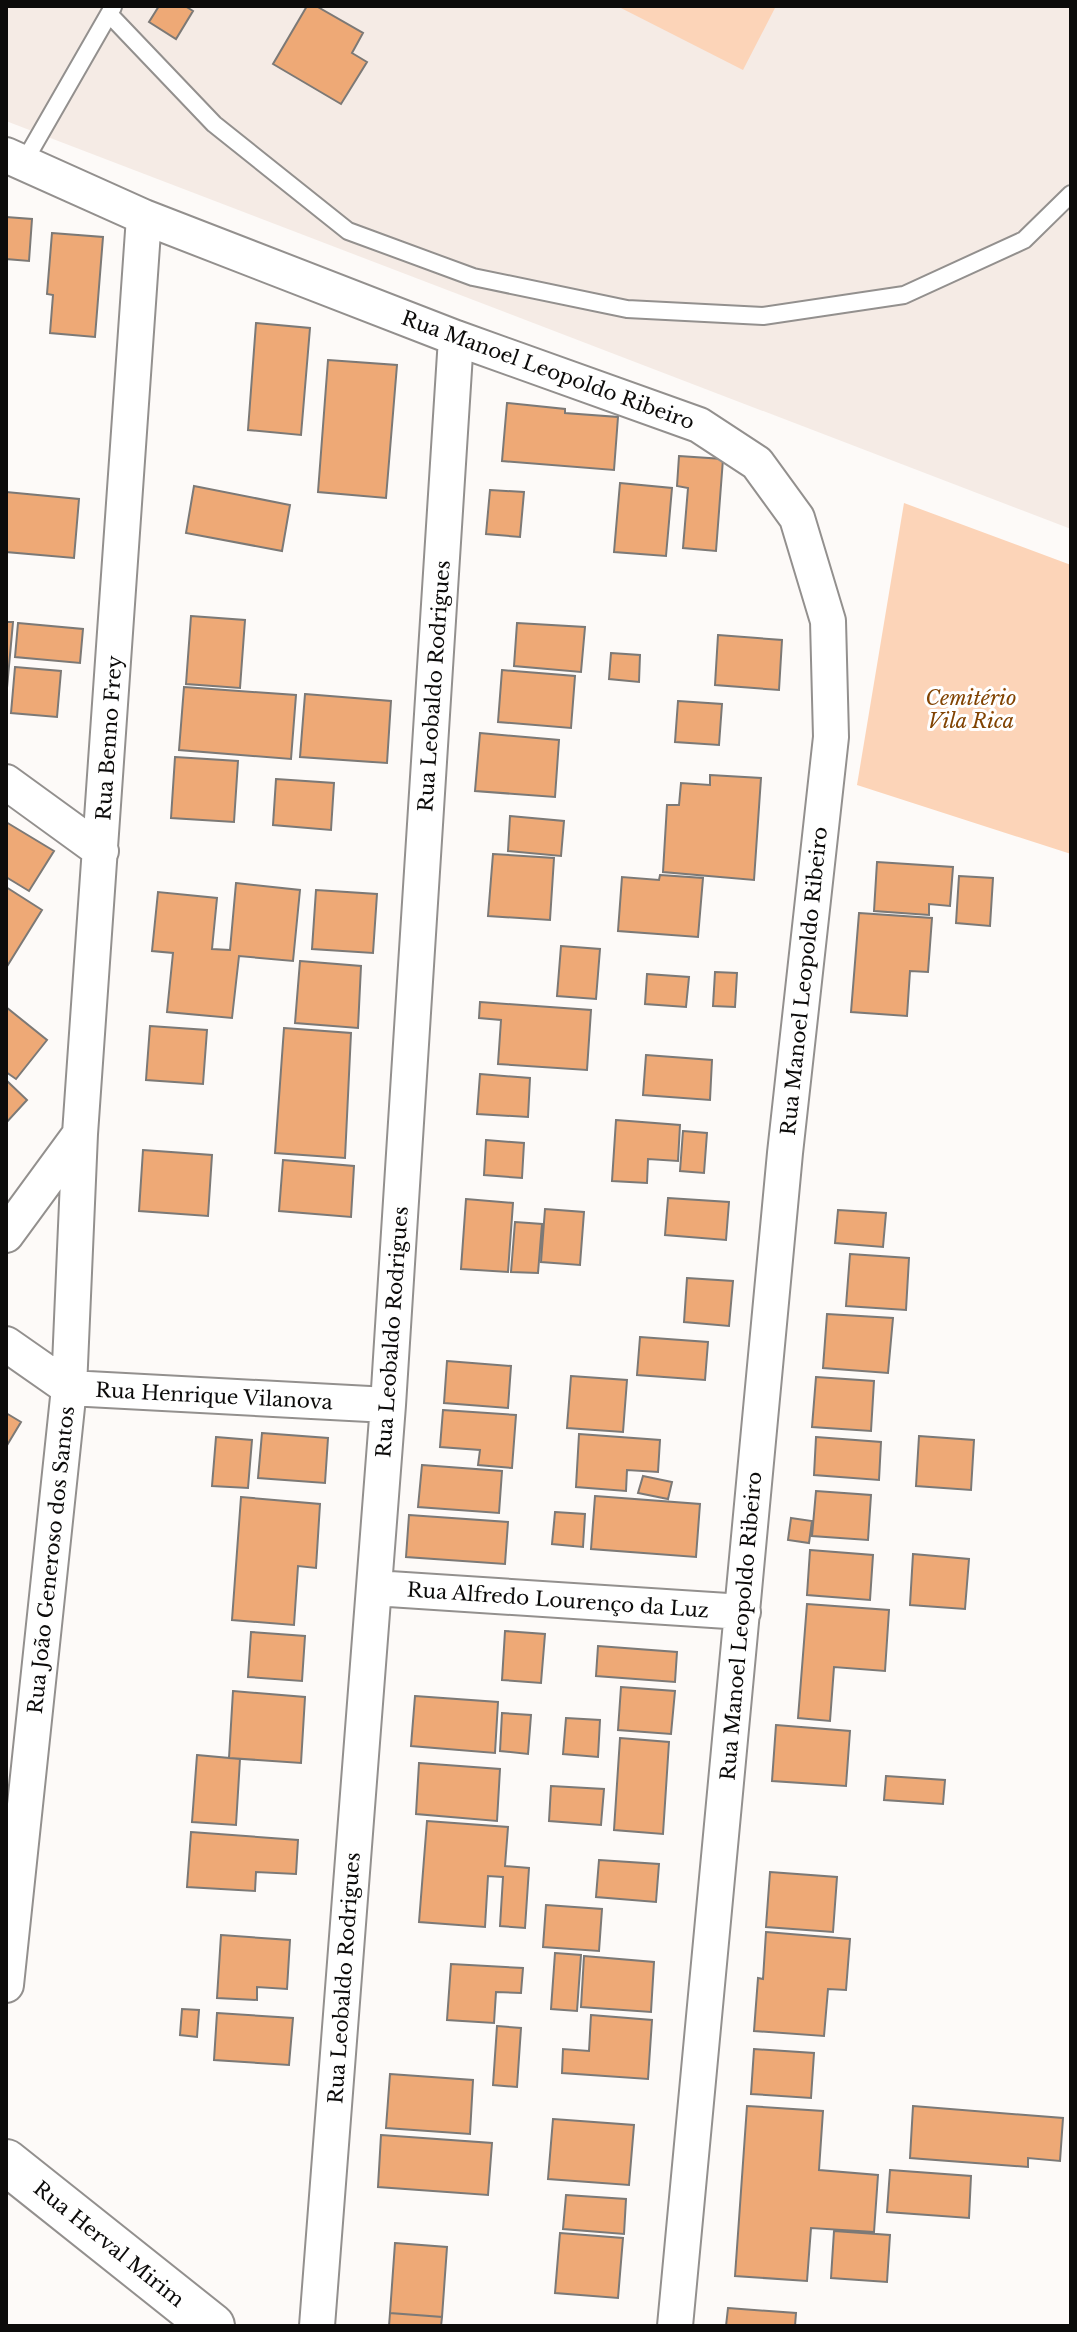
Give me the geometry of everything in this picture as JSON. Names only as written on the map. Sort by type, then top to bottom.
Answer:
[{"type":"street","name":"Rua Manoel Leopoldo Ribeiro","points":[[15,158],[144,217],[456,338],[699,425],[757,463],[797,518],[828,621],[831,737],[785,1153],[675,2326]]},
{"type":"street","name":"Rua Benno Frey","points":[[80,1134],[144,217]]},
{"type":"street","name":"Rua Leobaldo Rodrigues","points":[[317,2326],[388,1405],[456,338]]},
{"type":"street","points":[[6,782],[101,851]]},
{"type":"street","points":[[6,1235],[80,1134]]},
{"type":"street","name":"Rua João Generoso dos Santos","points":[[6,1985],[69,1388],[80,1134]]},
{"type":"street","name":"Rua Henrique Vilanova","points":[[6,1344],[69,1388],[388,1405]]},
{"type":"street","name":"Rua Alfredo Lourenço da Luz","points":[[374,1588],[743,1612]]},
{"type":"street","name":"Rua Herval Mirim","points":[[6,2162],[212,2326]]},
{"type":"lane","points":[[15,158],[111,10],[214,124],[348,231],[473,277],[627,309],[763,316],[904,295],[1024,240],[1071,194]]},
{"type":"shaded area","points":[[6,6],[1071,6],[1071,529],[6,121]]},
{"type":"green space","points":[[617,6],[776,6],[743,70]]},
{"type":"green space","name":"Cemitério Vila Rica","points":[[904,503],[1071,565],[1071,854],[857,785]]},
{"type":"building","points":[[159,6],[185,6],[193,11],[176,39],[149,22]]},
{"type":"building","points":[[307,6],[316,6],[363,33],[352,53],[367,62],[341,104],[273,64]]},
{"type":"building","points":[[6,217],[32,219],[29,261],[6,259]]},
{"type":"building","points":[[52,233],[103,237],[95,337],[50,333],[53,295],[47,294]]},
{"type":"building","points":[[256,323],[310,328],[301,435],[248,430]]},
{"type":"building","points":[[328,360],[397,365],[386,498],[318,492]]},
{"type":"building","points":[[507,403],[565,409],[565,413],[618,417],[614,470],[502,461]]},
{"type":"building","points":[[679,456],[723,459],[716,551],[683,548],[688,488],[677,486]]},
{"type":"building","points":[[620,483],[672,488],[666,556],[614,552]]},
{"type":"building","points":[[194,486],[290,505],[282,551],[186,533]]},
{"type":"building","points":[[490,490],[524,492],[520,537],[486,534]]},
{"type":"building","points":[[6,492],[79,499],[74,558],[6,552]]},
{"type":"building","points":[[191,616],[245,620],[240,688],[186,684]]},
{"type":"building","points":[[6,622],[13,622],[6,699]]},
{"type":"building","points":[[18,623],[83,629],[80,663],[15,657]]},
{"type":"building","points":[[517,623],[585,627],[581,672],[514,666]]},
{"type":"building","points":[[718,635],[782,640],[779,690],[715,685]]},
{"type":"building","points":[[611,653],[640,655],[639,682],[609,679]]},
{"type":"building","points":[[15,667],[61,671],[57,717],[11,713]]},
{"type":"building","points":[[502,670],[575,676],[571,728],[498,722]]},
{"type":"building","points":[[184,687],[296,695],[291,759],[179,750]]},
{"type":"building","points":[[305,694],[391,701],[387,763],[300,757]]},
{"type":"building","points":[[678,701],[722,704],[719,745],[675,742]]},
{"type":"building","points":[[480,733],[559,740],[555,797],[475,791]]},
{"type":"building","points":[[175,757],[238,761],[234,822],[171,818]]},
{"type":"building","points":[[710,775],[761,778],[754,880],[663,872],[667,805],[679,805],[681,783],[710,785]]},
{"type":"building","points":[[276,779],[334,783],[331,830],[273,825]]},
{"type":"building","points":[[510,816],[564,821],[561,856],[508,851]]},
{"type":"building","points":[[6,822],[54,851],[29,891],[6,877]]},
{"type":"building","points":[[493,854],[554,858],[550,920],[488,916]]},
{"type":"building","points":[[877,862],[953,867],[950,906],[929,904],[929,915],[874,911]]},
{"type":"building","points":[[660,875],[703,878],[698,937],[618,931],[622,877],[659,880]]},
{"type":"building","points":[[959,876],[993,878],[990,926],[956,923]]},
{"type":"building","points":[[236,883],[300,890],[293,961],[239,956],[232,1018],[167,1012],[173,953],[152,951],[158,892],[217,898],[212,949],[230,950]]},
{"type":"building","points":[[6,887],[42,910],[6,968]]},
{"type":"building","points":[[316,890],[377,894],[373,953],[312,949]]},
{"type":"building","points":[[859,913],[932,918],[928,972],[910,971],[907,1016],[851,1012]]},
{"type":"building","points":[[561,946],[600,949],[596,999],[557,996]]},
{"type":"building","points":[[300,961],[361,966],[358,1028],[295,1023]]},
{"type":"building","points":[[715,972],[737,973],[735,1007],[713,1006]]},
{"type":"building","points":[[647,974],[689,977],[686,1007],[645,1004]]},
{"type":"building","points":[[480,1002],[591,1010],[587,1070],[498,1064],[501,1020],[479,1018]]},
{"type":"building","points":[[6,1007],[47,1040],[16,1079],[6,1072]]},
{"type":"building","points":[[150,1026],[207,1030],[203,1084],[146,1080]]},
{"type":"building","points":[[284,1028],[351,1033],[345,1158],[275,1153]]},
{"type":"building","points":[[646,1055],[712,1060],[710,1100],[643,1095]]},
{"type":"building","points":[[480,1074],[530,1078],[528,1117],[477,1114]]},
{"type":"building","points":[[6,1080],[27,1100],[6,1123]]},
{"type":"building","points":[[616,1120],[680,1125],[678,1161],[648,1159],[647,1183],[612,1181]]},
{"type":"building","points":[[683,1131],[707,1133],[704,1173],[680,1171]]},
{"type":"building","points":[[486,1140],[524,1143],[522,1178],[484,1175]]},
{"type":"building","points":[[143,1150],[212,1155],[208,1216],[139,1211]]},
{"type":"building","points":[[283,1160],[354,1166],[351,1217],[279,1211]]},
{"type":"building","points":[[668,1198],[729,1202],[726,1240],[665,1235]]},
{"type":"building","points":[[466,1199],[513,1203],[508,1272],[461,1269]]},
{"type":"building","points":[[545,1209],[584,1212],[580,1265],[541,1262]]},
{"type":"building","points":[[838,1210],[886,1213],[883,1247],[835,1243]]},
{"type":"building","points":[[515,1222],[542,1224],[538,1273],[511,1272]]},
{"type":"building","points":[[850,1254],[909,1258],[906,1310],[846,1306]]},
{"type":"building","points":[[687,1278],[733,1281],[729,1326],[684,1322]]},
{"type":"building","points":[[827,1314],[893,1318],[888,1373],[823,1368]]},
{"type":"building","points":[[640,1337],[708,1342],[705,1380],[637,1375]]},
{"type":"building","points":[[447,1361],[511,1366],[508,1408],[444,1403]]},
{"type":"building","points":[[571,1376],[627,1380],[623,1432],[567,1428]]},
{"type":"building","points":[[816,1377],[874,1381],[871,1431],[812,1427]]},
{"type":"building","points":[[443,1410],[516,1415],[512,1468],[478,1465],[480,1450],[440,1447]]},
{"type":"building","points":[[6,1413],[21,1422],[6,1447]]},
{"type":"building","points":[[262,1433],[328,1438],[325,1483],[258,1478]]},
{"type":"building","points":[[579,1434],[660,1440],[658,1472],[627,1470],[626,1491],[576,1487]]},
{"type":"building","points":[[919,1436],[974,1440],[971,1490],[916,1486]]},
{"type":"building","points":[[216,1437],[252,1440],[248,1488],[212,1486]]},
{"type":"building","points":[[816,1437],[881,1442],[879,1480],[814,1475]]},
{"type":"building","points":[[422,1465],[502,1471],[499,1513],[418,1507]]},
{"type":"building","points":[[643,1476],[672,1482],[668,1499],[638,1493]]},
{"type":"building","points":[[816,1491],[871,1495],[868,1540],[812,1536]]},
{"type":"building","points":[[595,1496],[700,1504],[696,1557],[591,1549]]},
{"type":"building","points":[[241,1497],[320,1504],[316,1568],[298,1566],[294,1625],[232,1620]]},
{"type":"building","points":[[555,1512],[585,1514],[583,1547],[552,1544]]},
{"type":"building","points":[[409,1515],[508,1522],[505,1564],[406,1557]]},
{"type":"building","points":[[791,1518],[812,1521],[809,1543],[788,1540]]},
{"type":"building","points":[[810,1550],[873,1555],[870,1600],[807,1595]]},
{"type":"building","points":[[913,1554],[969,1559],[965,1609],[910,1605]]},
{"type":"building","points":[[807,1604],[889,1610],[885,1671],[834,1667],[830,1721],[798,1718]]},
{"type":"building","points":[[505,1631],[545,1634],[541,1683],[502,1680]]},
{"type":"building","points":[[251,1632],[305,1636],[302,1681],[248,1677]]},
{"type":"building","points":[[598,1646],[677,1652],[675,1682],[596,1676]]},
{"type":"building","points":[[621,1687],[675,1691],[671,1734],[618,1730]]},
{"type":"building","points":[[233,1691],[305,1697],[301,1763],[229,1758]]},
{"type":"building","points":[[415,1696],[498,1702],[495,1753],[411,1746]]},
{"type":"building","points":[[502,1713],[531,1715],[528,1754],[500,1751]]},
{"type":"building","points":[[566,1718],[600,1720],[598,1757],[563,1754]]},
{"type":"building","points":[[776,1725],[850,1731],[846,1786],[772,1781]]},
{"type":"building","points":[[620,1738],[669,1742],[663,1834],[614,1830]]},
{"type":"building","points":[[197,1755],[240,1759],[236,1825],[192,1822]]},
{"type":"building","points":[[419,1763],[500,1769],[497,1821],[416,1814]]},
{"type":"building","points":[[886,1776],[945,1780],[943,1804],[884,1800]]},
{"type":"building","points":[[551,1786],[604,1789],[601,1825],[549,1821]]},
{"type":"building","points":[[427,1821],[508,1827],[505,1866],[529,1868],[525,1928],[500,1926],[503,1877],[488,1876],[485,1927],[419,1922]]},
{"type":"building","points":[[191,1832],[298,1840],[296,1874],[256,1872],[255,1891],[187,1887]]},
{"type":"building","points":[[599,1860],[659,1864],[656,1902],[596,1897]]},
{"type":"building","points":[[770,1872],[837,1877],[833,1932],[766,1927]]},
{"type":"building","points":[[546,1905],[602,1909],[599,1951],[543,1947]]},
{"type":"building","points":[[766,1932],[850,1939],[846,1990],[828,1989],[824,2036],[754,2031],[758,1978],[763,1979]]},
{"type":"building","points":[[221,1935],[290,1940],[287,1989],[257,1987],[257,2000],[217,1998]]},
{"type":"building","points":[[555,1953],[581,1955],[577,2011],[551,2009]]},
{"type":"building","points":[[584,1956],[654,1962],[651,2012],[581,2007]]},
{"type":"building","points":[[451,1964],[523,1968],[521,1993],[496,1992],[494,2023],[447,2020]]},
{"type":"building","points":[[182,2009],[199,2010],[197,2037],[180,2035]]},
{"type":"building","points":[[217,2013],[293,2018],[289,2065],[214,2060]]},
{"type":"building","points":[[591,2015],[652,2020],[648,2079],[562,2073],[563,2049],[589,2051]]},
{"type":"building","points":[[497,2026],[521,2028],[517,2087],[493,2085]]},
{"type":"building","points":[[754,2049],[814,2053],[811,2098],[751,2094]]},
{"type":"building","points":[[390,2074],[473,2080],[470,2134],[386,2128]]},
{"type":"building","points":[[747,2106],[823,2111],[819,2170],[878,2175],[874,2232],[811,2228],[807,2281],[735,2276]]},
{"type":"building","points":[[913,2106],[1063,2118],[1060,2161],[1028,2158],[1028,2167],[910,2158]]},
{"type":"building","points":[[553,2119],[634,2125],[629,2185],[548,2179]]},
{"type":"building","points":[[381,2135],[492,2143],[488,2195],[378,2187]]},
{"type":"building","points":[[890,2170],[971,2176],[969,2218],[887,2212]]},
{"type":"building","points":[[566,2195],[626,2199],[624,2234],[563,2229]]},
{"type":"building","points":[[834,2231],[890,2235],[887,2282],[831,2278]]},
{"type":"building","points":[[560,2233],[623,2238],[618,2298],[555,2293]]},
{"type":"building","points":[[395,2243],[447,2247],[442,2317],[390,2313]]},
{"type":"building","points":[[728,2308],[796,2313],[795,2326],[726,2326]]},
{"type":"building","points":[[390,2313],[442,2317],[441,2326],[389,2326]]}]
